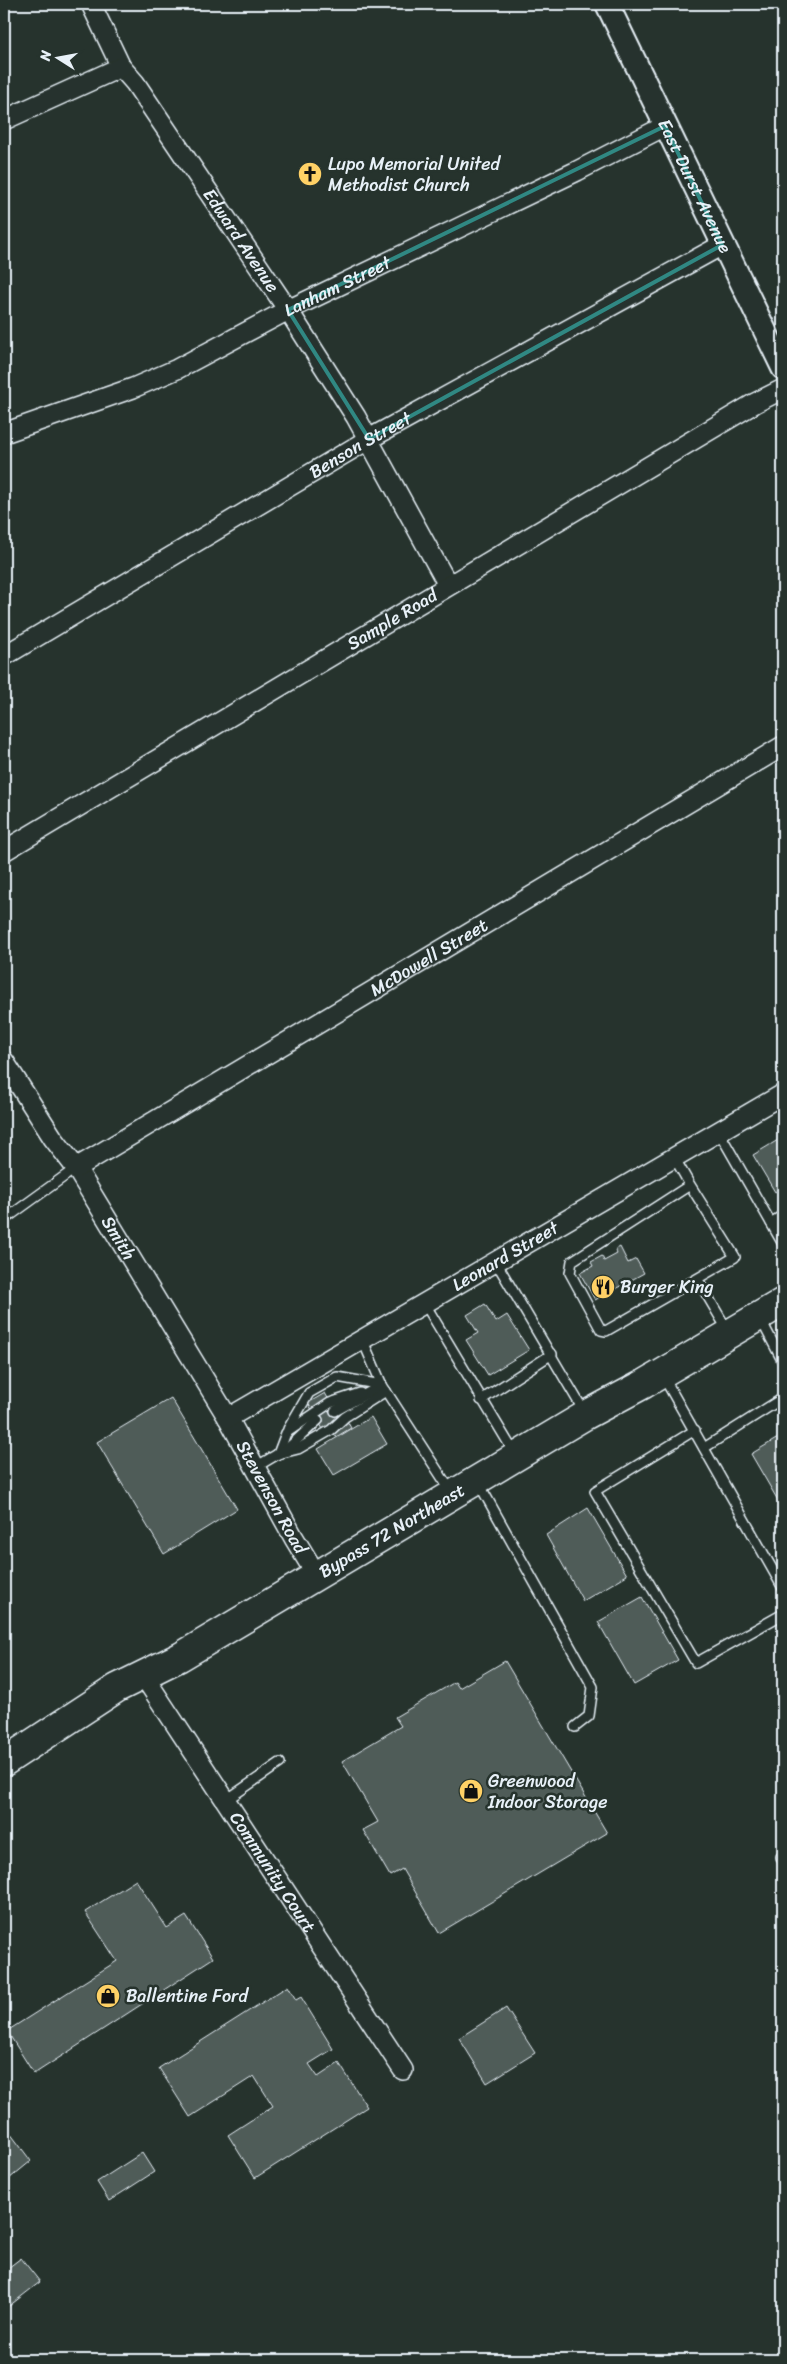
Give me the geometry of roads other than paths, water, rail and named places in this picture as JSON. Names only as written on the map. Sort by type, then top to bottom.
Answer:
[{"type":"highway","name":"Bypass 72 Northeast","points":[[4,1762],[117,1688],[180,1657],[478,1482],[586,1415],[661,1374],[783,1302]]},
{"type":"street","name":"Edward Avenue","points":[[91,4],[121,67],[135,83],[288,310],[369,439],[448,585]]},
{"type":"street","name":"East Durst Avenue","points":[[607,4],[783,368]]},
{"type":"street","points":[[4,120],[121,67]]},
{"type":"street","name":"Lanham Street","points":[[4,432],[142,384],[177,369],[288,310],[577,171],[665,126]]},
{"type":"street","name":"Benson Street","points":[[4,656],[369,439],[722,245]]},
{"type":"street","name":"Sample Road","points":[[4,851],[448,585],[755,403],[783,389]]},
{"type":"street","name":"McDowell Street","points":[[76,1168],[783,746]]},
{"type":"street","name":"Smith","points":[[4,1062],[53,1138],[76,1168],[228,1418]]},
{"type":"street","name":"Leonard Street","points":[[228,1418],[783,1094]]},
{"type":"street","name":"Stevenson Road","points":[[228,1418],[254,1468],[317,1576]]},
{"type":"street","name":"Community Court","points":[[143,1675],[403,2070]]},
{"type":"lane","points":[[719,1132],[783,1244]]},
{"type":"lane","points":[[674,1157],[735,1257],[698,1280],[606,1331],[601,1330],[570,1273],[572,1261],[690,1186]]},
{"type":"lane","points":[[4,1220],[76,1168]]},
{"type":"lane","points":[[771,1222],[783,1215]]},
{"type":"lane","points":[[496,1262],[552,1354],[586,1415]]},
{"type":"lane","points":[[698,1280],[729,1334]]},
{"type":"lane","points":[[425,1304],[480,1400],[517,1457]]},
{"type":"lane","points":[[759,1316],[783,1362]]},
{"type":"lane","points":[[363,1340],[384,1388],[454,1495]]},
{"type":"lane","points":[[480,1400],[552,1354]]},
{"type":"lane","points":[[661,1374],[695,1430],[783,1588]]},
{"type":"lane","points":[[278,1454],[286,1433],[309,1393],[337,1377],[384,1388]]},
{"type":"lane","points":[[335,1411],[384,1388]]},
{"type":"lane","points":[[286,1433],[330,1403],[384,1388]]},
{"type":"lane","points":[[278,1454],[298,1449],[331,1430],[384,1388]]},
{"type":"lane","points":[[704,1448],[783,1398]]},
{"type":"lane","points":[[254,1468],[288,1448],[318,1420]]},
{"type":"lane","points":[[695,1430],[595,1490],[696,1662],[783,1614]]},
{"type":"lane","points":[[478,1482],[593,1687],[589,1716],[575,1727]]},
{"type":"lane","points":[[225,1800],[280,1763]]},
{"type":"lane","points":[[783,1856],[781,1857],[783,1862]]},
{"type":"place","name":"Lupo Memorial United Methodist Church","points":[[310,174]]},
{"type":"place","name":"Burger King","points":[[603,1287]]},
{"type":"place","name":"Greenwood Indoor Storage","points":[[471,1791]]},
{"type":"place","name":"Ballentine Ford","points":[[108,1996]]}]
